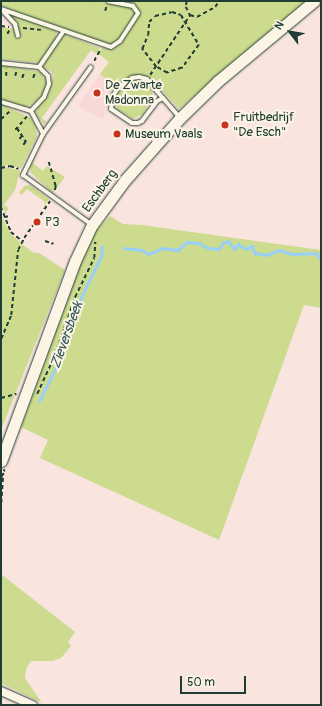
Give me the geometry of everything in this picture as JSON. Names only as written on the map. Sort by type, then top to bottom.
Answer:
[{"type":"street","name":"Eschberg","points":[[3,467],[30,395],[75,261],[92,225],[125,180],[180,118],[218,81],[314,1]]},
{"type":"street","points":[[1,691],[33,705]]},
{"type":"lane","points":[[1,9],[102,45],[117,45],[138,13],[133,6],[108,1]]},
{"type":"lane","points":[[1,9],[15,24],[18,36]]},
{"type":"lane","points":[[39,67],[63,32]]},
{"type":"lane","points":[[1,63],[39,67],[48,76],[49,88],[30,111]]},
{"type":"lane","points":[[91,67],[43,134],[24,172],[24,175],[92,225]]},
{"type":"lane","points":[[163,98],[157,101],[142,120],[138,123],[132,124],[113,112],[111,104],[118,88],[132,78],[147,80],[163,98],[180,118]]},
{"type":"lane","points":[[1,102],[30,111],[43,134]]},
{"type":"path","points":[[187,1],[186,7],[190,15],[197,17],[215,7],[219,1]]},
{"type":"path","points":[[172,12],[181,15],[186,22],[199,45],[190,60],[182,68],[167,73],[156,67],[142,49],[148,35],[149,22],[156,16],[172,12]]},
{"type":"path","points":[[147,80],[190,15]]},
{"type":"path","points":[[7,34],[10,27]]},
{"type":"path","points":[[91,67],[102,45]]},
{"type":"path","points":[[1,119],[14,106]]},
{"type":"path","points":[[22,147],[26,142],[16,129],[30,111]]},
{"type":"path","points":[[19,139],[22,136]]},
{"type":"path","points":[[1,340],[11,315],[18,250],[22,241],[52,197],[56,186],[49,162]]},
{"type":"path","points":[[1,168],[10,166],[24,172]]},
{"type":"path","points":[[1,187],[1,198]]},
{"type":"path","points":[[1,207],[11,232],[22,241]]},
{"type":"path","points":[[4,217],[11,216]]},
{"type":"path","points":[[1,398],[30,395],[49,370],[75,297],[94,258],[95,238]]},
{"type":"path","points":[[45,241],[54,244]]},
{"type":"path","points":[[1,478],[3,467]]},
{"type":"path","points":[[1,503],[3,467]]},
{"type":"shaded area","points":[[100,74],[113,84],[103,119],[78,106]]},
{"type":"green space","points":[[1,1],[100,1],[131,7],[136,14],[118,41],[112,45],[21,15],[1,5]]},
{"type":"green space","points":[[126,1],[306,1],[179,109],[159,87],[152,91],[153,96],[143,114],[133,119],[117,109],[115,103],[120,89],[100,74],[109,62],[98,54],[103,47],[112,48],[118,46],[139,15],[137,7]]},
{"type":"green space","points":[[6,12],[57,31],[56,39],[39,63],[1,59],[1,27],[14,29],[19,26]]},
{"type":"green space","points":[[64,34],[100,48],[97,54],[91,50],[42,118],[47,122],[44,124],[37,116],[36,110],[49,94],[53,76],[51,71],[44,68],[44,63]]},
{"type":"green space","points":[[1,65],[41,72],[47,82],[43,95],[32,105],[25,107],[1,100]]},
{"type":"green space","points":[[2,105],[31,118],[36,127],[37,137],[21,168],[8,165],[1,167]]},
{"type":"green space","points":[[35,156],[33,163],[43,171],[47,166],[65,177],[53,193],[31,173],[30,165]]},
{"type":"green space","points":[[8,167],[20,171],[15,190],[4,205],[9,208],[5,214],[2,205],[1,169]]},
{"type":"green space","points":[[30,185],[49,199],[43,208],[45,202],[27,189],[22,195],[19,193],[24,186]]},
{"type":"green space","points":[[1,215],[11,234],[23,245],[34,253],[39,253],[65,270],[1,430]]},
{"type":"green space","points":[[110,216],[123,224],[142,225],[321,250],[321,308],[304,305],[219,540],[40,458],[48,440],[21,427],[77,272],[94,233]]},
{"type":"green space","points":[[1,574],[75,632],[68,642],[71,646],[61,658],[52,661],[31,661],[26,669],[25,678],[42,703],[1,683]]},
{"type":"waterway","name":"Zieversbeek","points":[[124,248],[142,250],[149,254],[163,248],[178,250],[187,242],[199,243],[208,248],[219,249],[223,243],[228,241],[235,249],[238,244],[246,249],[252,246],[255,253],[267,255],[279,250],[292,254],[316,253],[321,259]]},
{"type":"waterway","name":"Zieversbeek","points":[[39,401],[59,361],[73,314],[101,256],[102,247]]},
{"type":"place","name":"De Zwarte Madonna","points":[[97,93]]},
{"type":"place","name":"Fruitbedrijf \"De Esch\"","points":[[225,125]]},
{"type":"place","name":"Museum Vaals","points":[[117,134]]},
{"type":"place","name":"P3","points":[[37,222]]}]
